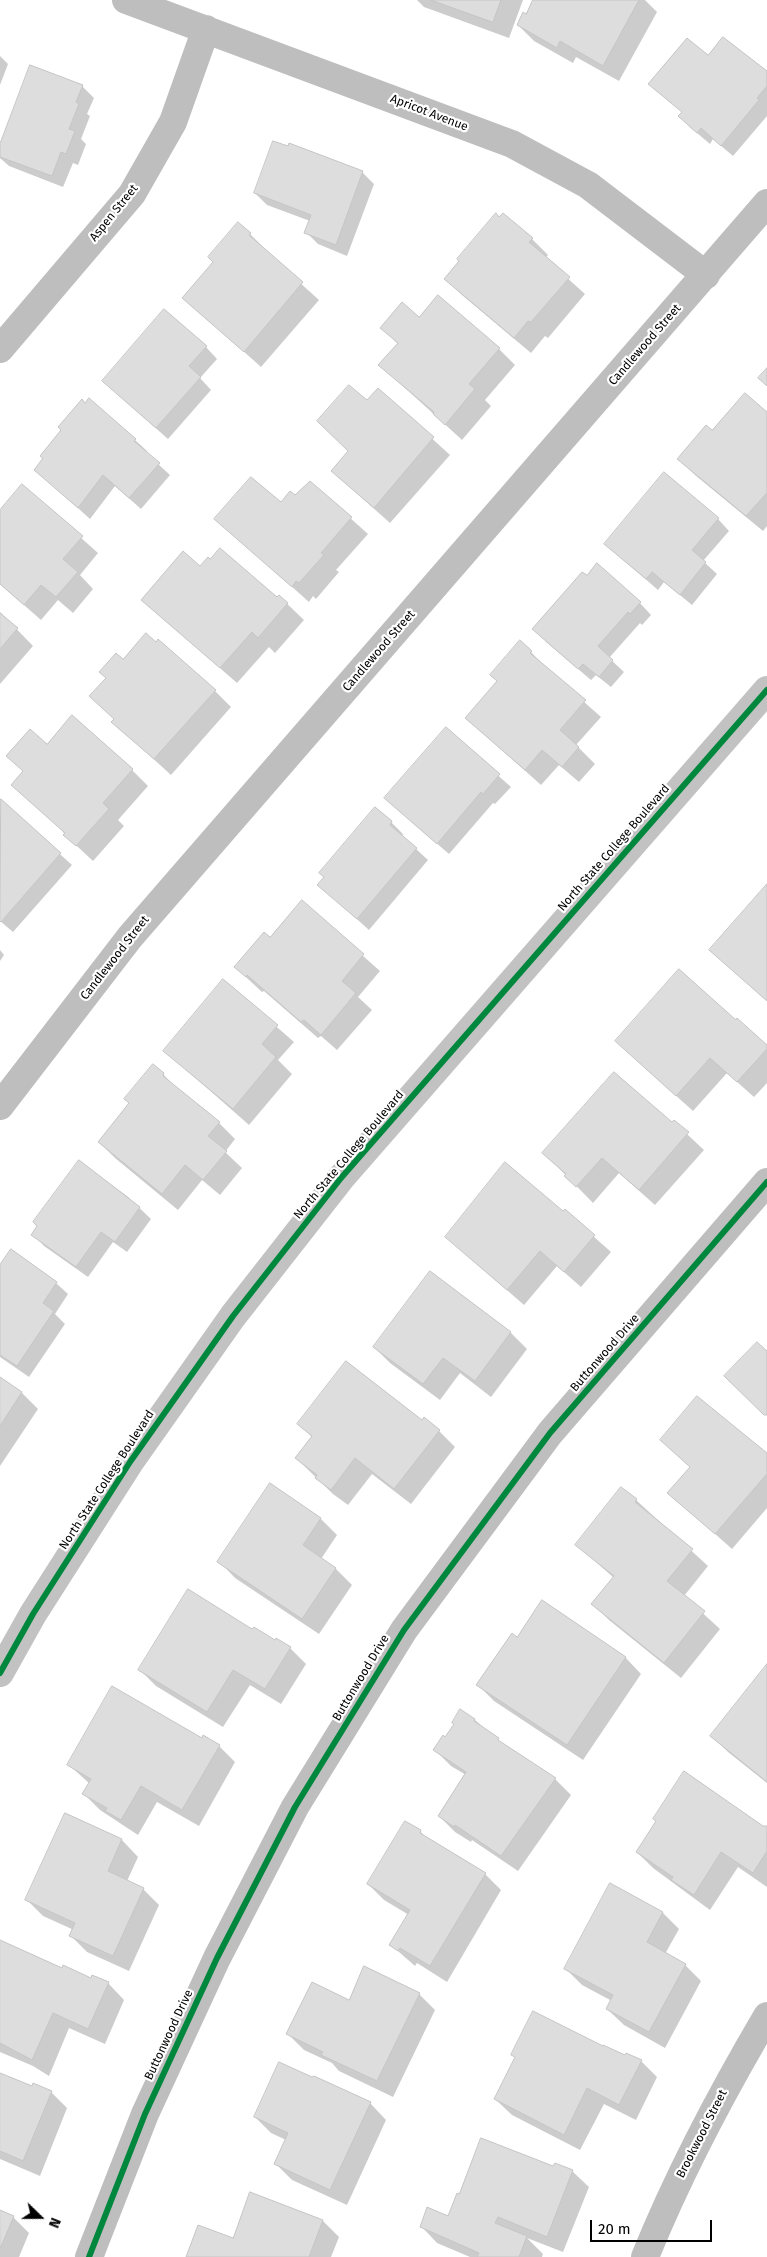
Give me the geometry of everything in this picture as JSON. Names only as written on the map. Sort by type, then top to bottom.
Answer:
[{"type":"main road","name":"North State College Boulevard","points":[[0,1673],[33,1614],[130,1462],[233,1316],[335,1186],[767,690]]},
{"type":"street","name":"Apricot Avenue","points":[[126,0],[512,144],[588,186],[706,275]]},
{"type":"street","name":"Aspen Street","points":[[0,348],[132,194],[172,122],[206,29]]},
{"type":"street","name":"Candlewood Street","points":[[0,1106],[130,937],[767,203]]},
{"type":"street","name":"Buttonwood Drive","points":[[89,2257],[145,2114],[218,1958],[296,1807],[404,1630],[550,1434],[767,1182]]},
{"type":"street","name":"Brookwood Street","points":[[645,2257],[666,2205],[717,2104],[767,2016]]},
{"type":"building","points":[[431,0],[501,0],[493,22]]},
{"type":"building","points":[[533,0],[639,0],[603,66],[560,41],[557,48],[517,25],[523,12],[526,14]]},
{"type":"building","points":[[723,37],[767,71],[767,86],[757,98],[759,100],[721,146],[701,128],[697,133],[678,116],[682,112],[648,84],[687,38],[708,55]]},
{"type":"building","points":[[30,65],[83,85],[76,102],[79,104],[69,129],[75,131],[66,154],[61,152],[52,176],[0,157],[0,144]]},
{"type":"building","points":[[273,141],[288,146],[289,143],[363,171],[336,245],[304,233],[311,215],[254,193]]},
{"type":"building","points":[[496,213],[499,217],[503,213],[533,238],[529,242],[570,277],[531,322],[528,321],[514,338],[444,279],[459,261],[457,259]]},
{"type":"building","points":[[238,222],[251,233],[249,235],[303,282],[244,352],[182,298],[213,262],[208,257]]},
{"type":"building","points":[[438,295],[500,348],[469,384],[475,389],[445,425],[433,414],[434,412],[378,365],[398,343],[380,328],[402,302],[419,317]]},
{"type":"building","points":[[164,309],[207,346],[189,366],[201,377],[156,428],[102,381]]},
{"type":"building","points":[[767,368],[767,386],[758,378]]},
{"type":"building","points":[[349,385],[367,400],[378,388],[434,437],[374,508],[331,471],[348,451],[317,421]]},
{"type":"building","points":[[745,393],[767,412],[767,493],[746,516],[677,459],[706,425],[712,430]]},
{"type":"building","points":[[89,398],[160,463],[129,498],[103,475],[78,508],[34,470],[43,458],[40,456],[61,430],[58,427],[82,399],[85,403]]},
{"type":"building","points":[[664,472],[719,518],[692,550],[706,562],[680,595],[652,572],[646,579],[604,544]]},
{"type":"building","points":[[251,477],[281,502],[290,491],[295,495],[310,481],[352,517],[321,553],[324,555],[299,583],[296,581],[292,587],[214,519]]},
{"type":"building","points":[[22,484],[83,536],[63,559],[78,572],[56,597],[41,585],[24,605],[0,584],[0,510]]},
{"type":"building","points":[[220,548],[277,597],[279,595],[288,603],[258,638],[252,632],[220,668],[141,600],[183,551],[200,566]]},
{"type":"building","points":[[597,563],[641,602],[630,614],[628,612],[598,646],[613,660],[599,677],[583,664],[578,669],[532,629],[582,572],[587,575]]},
{"type":"building","points":[[0,613],[18,628],[0,649]]},
{"type":"building","points":[[146,633],[156,642],[158,639],[216,690],[154,759],[111,722],[114,719],[89,696],[106,678],[99,672],[116,653],[123,659]]},
{"type":"building","points":[[520,640],[532,651],[530,653],[586,700],[560,730],[579,747],[562,767],[542,750],[525,770],[465,718],[497,681],[490,675]]},
{"type":"building","points":[[72,715],[133,769],[103,803],[109,809],[76,846],[63,835],[65,833],[11,785],[23,771],[6,756],[30,729],[47,744]]},
{"type":"building","points":[[446,727],[500,774],[483,794],[481,792],[437,844],[384,798]]},
{"type":"building","points":[[1,799],[61,853],[1,922],[0,921]]},
{"type":"building","points":[[375,807],[392,821],[390,825],[417,848],[357,919],[317,885],[324,877],[319,873]]},
{"type":"building","points":[[767,884],[767,1001],[709,950]]},
{"type":"building","points":[[302,900],[364,954],[342,981],[356,993],[321,1035],[304,1020],[301,1022],[247,975],[246,977],[234,967],[264,932],[270,937]]},
{"type":"building","points":[[679,969],[767,1045],[767,1049],[737,1082],[710,1058],[676,1096],[615,1041]]},
{"type":"building","points":[[223,979],[278,1025],[262,1044],[276,1057],[233,1109],[163,1051]]},
{"type":"building","points":[[153,1064],[164,1073],[163,1076],[220,1122],[208,1136],[227,1151],[203,1180],[185,1165],[162,1194],[98,1142],[129,1103],[124,1099]]},
{"type":"building","points":[[614,1072],[672,1122],[674,1120],[689,1132],[639,1190],[602,1158],[576,1187],[564,1176],[566,1174],[542,1153]]},
{"type":"building","points":[[79,1160],[140,1207],[115,1242],[101,1232],[76,1267],[31,1235],[37,1226],[33,1222]]},
{"type":"building","points":[[505,1162],[563,1211],[565,1209],[595,1235],[564,1272],[540,1251],[507,1290],[445,1237]]},
{"type":"building","points":[[11,1249],[57,1282],[43,1303],[54,1311],[17,1366],[0,1355],[0,1265]]},
{"type":"building","points":[[430,1271],[511,1332],[475,1381],[443,1358],[423,1384],[373,1347]]},
{"type":"building","points":[[757,1342],[767,1351],[767,1415],[764,1415],[724,1376]]},
{"type":"building","points":[[346,1361],[422,1420],[424,1417],[440,1430],[394,1489],[355,1458],[331,1490],[315,1478],[317,1475],[295,1458],[312,1436],[297,1424]]},
{"type":"building","points":[[0,1377],[22,1392],[0,1426]]},
{"type":"building","points":[[697,1396],[767,1453],[767,1474],[715,1534],[667,1493],[690,1467],[660,1440]]},
{"type":"building","points":[[270,1483],[321,1518],[303,1545],[336,1568],[302,1619],[217,1562]]},
{"type":"building","points":[[621,1487],[637,1499],[635,1502],[693,1549],[667,1581],[705,1611],[664,1663],[591,1604],[614,1576],[575,1545]]},
{"type":"building","points":[[188,1589],[252,1629],[254,1627],[291,1647],[265,1689],[233,1670],[207,1712],[138,1670]]},
{"type":"building","points":[[542,1600],[626,1657],[567,1745],[476,1685],[512,1633],[517,1637]]},
{"type":"building","points":[[767,1664],[767,1782],[710,1736]]},
{"type":"building","points":[[112,1686],[202,1738],[203,1735],[220,1745],[182,1810],[141,1786],[121,1820],[105,1811],[107,1808],[82,1794],[91,1779],[67,1765]]},
{"type":"building","points":[[460,1709],[499,1738],[498,1740],[556,1778],[501,1856],[455,1825],[454,1827],[438,1816],[466,1772],[433,1750],[443,1735],[445,1737],[454,1724],[452,1723]]},
{"type":"building","points":[[684,1771],[763,1826],[767,1826],[767,1851],[753,1873],[721,1852],[694,1895],[671,1880],[673,1877],[636,1852],[656,1821],[653,1819]]},
{"type":"building","points":[[65,1813],[122,1839],[108,1871],[144,1888],[113,1956],[69,1936],[75,1923],[25,1900]]},
{"type":"building","points":[[405,1821],[421,1830],[420,1833],[486,1873],[430,1966],[400,1948],[398,1951],[389,1945],[410,1910],[367,1884]]},
{"type":"building","points":[[610,1883],[663,1912],[647,1942],[686,1964],[649,2032],[606,2009],[613,1995],[564,1969]]},
{"type":"building","points":[[0,1940],[62,1968],[63,1965],[91,1978],[92,1975],[109,1982],[88,2029],[53,2013],[32,2060],[0,2043]]},
{"type":"building","points":[[364,1966],[420,1993],[377,2081],[321,2055],[323,2052],[286,2034],[312,1982],[349,2000]]},
{"type":"building","points":[[533,2011],[603,2046],[642,2060],[619,2105],[587,2088],[564,2135],[494,2099],[515,2057],[511,2055]]},
{"type":"building","points":[[279,2062],[371,2102],[330,2190],[274,2164],[288,2133],[254,2117]]},
{"type":"building","points":[[0,2073],[32,2086],[33,2083],[52,2091],[23,2161],[0,2151]]},
{"type":"building","points":[[481,2138],[553,2166],[555,2163],[573,2170],[547,2237],[498,2217],[495,2223],[527,2236],[519,2257],[477,2257],[479,2253],[420,2227],[427,2207],[448,2216],[457,2193],[459,2194]]},
{"type":"building","points":[[250,2192],[323,2220],[309,2257],[186,2257],[198,2225],[233,2238]]},
{"type":"building","points":[[0,2210],[14,2216],[0,2249]]},
{"type":"cycle path","points":[[0,1673],[33,1614],[130,1462],[233,1316],[341,1178],[767,690]]},
{"type":"cycle path","points":[[89,2257],[145,2114],[217,1958],[295,1807],[404,1630],[550,1433],[767,1182]]}]
